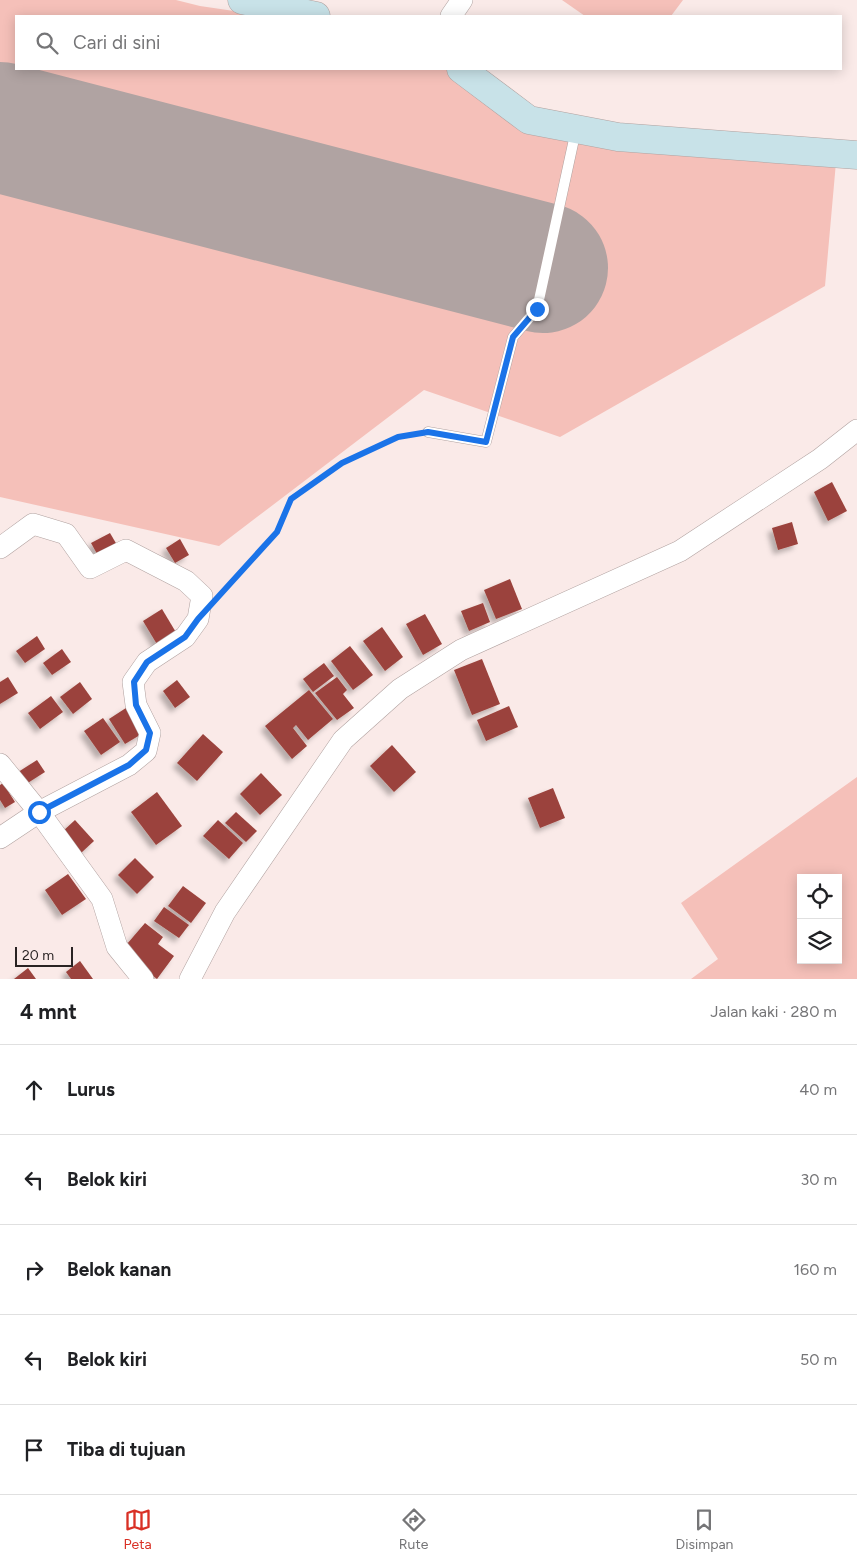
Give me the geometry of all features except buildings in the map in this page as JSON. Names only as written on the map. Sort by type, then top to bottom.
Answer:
[{"type":"street","points":[[242,0],[311,15]]},
{"type":"street","points":[[452,15],[462,0]]},
{"type":"street","points":[[462,70],[529,120],[618,137],[857,155]]},
{"type":"street","points":[[190,979],[225,912],[343,740],[400,689],[461,650],[680,551],[820,459],[857,430]]},
{"type":"street","points":[[0,548],[33,524],[66,534],[90,568],[126,550],[186,581],[202,596],[198,619],[185,637],[147,662],[134,682],[136,705],[150,733],[146,750],[129,765],[39,812],[0,838]]},
{"type":"street","points":[[0,764],[39,812],[102,900],[117,947],[143,979]]},
{"type":"lane","points":[[428,432],[486,442],[513,337],[537,309],[576,130]]},
{"type":"path","points":[[198,619],[277,532],[291,499],[342,463],[398,437],[428,432]]},
{"type":"shaded area","points":[[0,0],[176,0],[200,6],[260,15],[15,15],[15,70],[467,70],[549,128],[837,151],[825,286],[560,437],[424,390],[219,546],[0,497],[0,178],[74,197],[82,171],[421,258],[430,289],[530,314],[556,216],[457,190],[434,211],[94,124],[101,97],[0,72]]},
{"type":"shaded area","points":[[562,0],[683,0],[672,15],[584,15]]},
{"type":"shaded area","points":[[857,777],[857,979],[691,979],[718,959],[681,903]]},
{"type":"runway","points":[[0,127],[543,268]]},
{"type":"route","points":[[39,812],[129,765],[146,750],[150,733],[136,705],[134,682],[147,662],[185,637],[198,619],[277,532],[291,499],[342,463],[398,437],[428,432],[486,442],[513,337],[537,309]]}]
